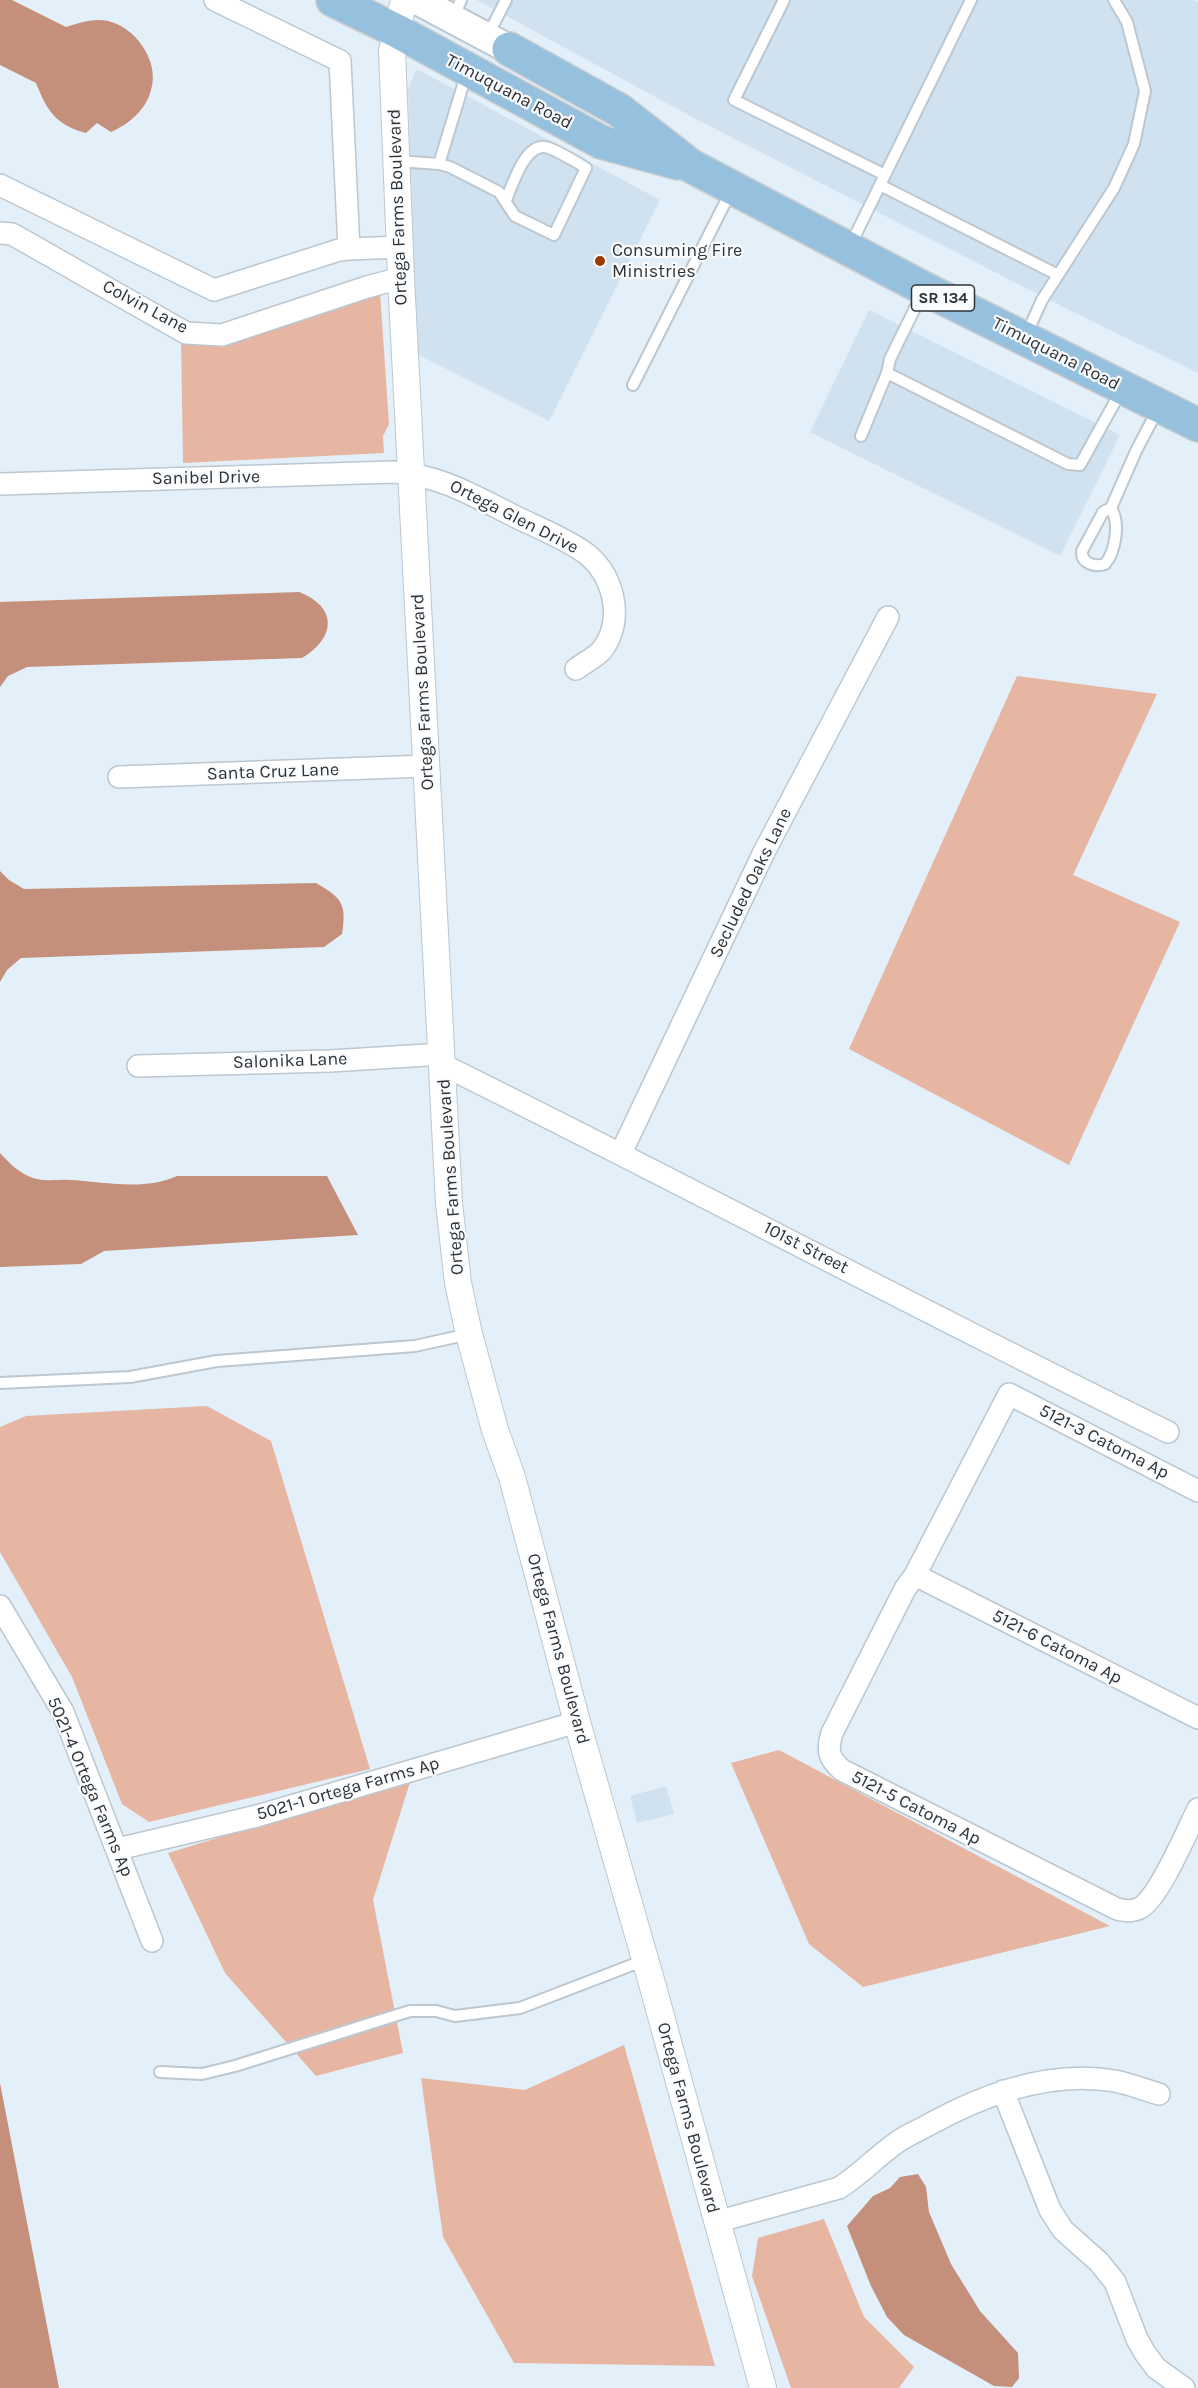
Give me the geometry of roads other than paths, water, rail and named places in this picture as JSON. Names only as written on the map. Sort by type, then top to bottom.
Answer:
[{"type":"main road","name":"Timuquana Road","points":[[333,0],[397,31],[468,70],[573,144],[601,142],[691,166]]},
{"type":"main road","name":"Timuquana Road","points":[[417,0],[457,10],[498,43],[619,110],[691,166],[925,289],[1198,425]]},
{"type":"street","points":[[215,0],[340,61],[349,249]]},
{"type":"street","name":"Ortega Farms Boulevard","points":[[404,0],[392,51],[401,278],[449,1203],[458,1283],[495,1430],[512,1477],[577,1722],[763,2388]]},
{"type":"street","points":[[0,185],[214,290],[339,250],[400,247]]},
{"type":"street","name":"Colvin Lane","points":[[0,233],[12,234],[186,333],[222,335],[367,286],[401,278]]},
{"type":"street","name":"Sanibel Drive","points":[[0,484],[411,473]]},
{"type":"street","name":"Ortega Glen Drive","points":[[411,473],[452,485],[583,550],[600,569],[613,592],[615,614],[611,631],[602,650],[576,669]]},
{"type":"street","name":"Secluded Oaks Lane","points":[[621,1153],[764,852],[888,616]]},
{"type":"street","name":"Santa Cruz Lane","points":[[118,777],[426,766]]},
{"type":"street","name":"101st Street","points":[[443,1059],[1026,1363],[1168,1432]]},
{"type":"street","name":"Salonika Lane","points":[[138,1066],[443,1059]]},
{"type":"street","name":"5121-3 Catoma Ap","points":[[1009,1394],[1198,1491]]},
{"type":"street","name":"5121-5 Catoma Ap","points":[[1009,1394],[832,1732],[828,1747],[831,1760],[842,1770],[1117,1909],[1130,1912],[1142,1907],[1154,1895],[1198,1809]]},
{"type":"street","name":"5121-6 Catoma Ap","points":[[915,1575],[1198,1718]]},
{"type":"street","name":"5021-4 Ortega Farms Ap","points":[[0,1606],[63,1712],[152,1941]]},
{"type":"street","name":"5021-1 Ortega Farms Ap","points":[[118,1850],[257,1816],[577,1722]]},
{"type":"street","points":[[716,2222],[839,2188],[857,2178],[896,2143],[970,2102],[1003,2091],[1032,2083],[1068,2079],[1114,2081],[1159,2094]]},
{"type":"street","points":[[1003,2091],[1050,2210],[1063,2230],[1100,2262],[1115,2282],[1137,2339],[1156,2368],[1184,2388]]},
{"type":"lane","points":[[498,43],[506,0]]},
{"type":"lane","points":[[784,0],[734,100],[1058,275]]},
{"type":"lane","points":[[848,249],[971,0]]},
{"type":"lane","points":[[1024,338],[1042,300],[1114,188],[1134,144],[1145,91],[1127,22],[1114,0]]},
{"type":"lane","points":[[439,164],[468,70]]},
{"type":"lane","points":[[397,161],[450,167],[498,192],[506,200],[515,216],[554,235],[586,168],[573,144],[537,146],[528,153],[506,200]]},
{"type":"lane","points":[[633,385],[732,188]]},
{"type":"lane","points":[[861,436],[887,373],[890,359],[925,289]]},
{"type":"lane","points":[[887,373],[1068,464],[1080,465],[1123,388]]},
{"type":"lane","points":[[1111,508],[1116,519],[1115,542],[1105,564],[1093,565],[1085,561],[1082,551],[1103,512],[1111,508],[1159,406]]},
{"type":"lane","points":[[0,1383],[130,1377],[217,1361],[415,1346],[469,1334]]},
{"type":"lane","points":[[160,2072],[202,2074],[224,2069],[411,2012],[436,2011],[455,2016],[520,2008],[645,1960]]},
{"type":"place","name":"Consuming Fire Ministries","points":[[600,261]]}]
